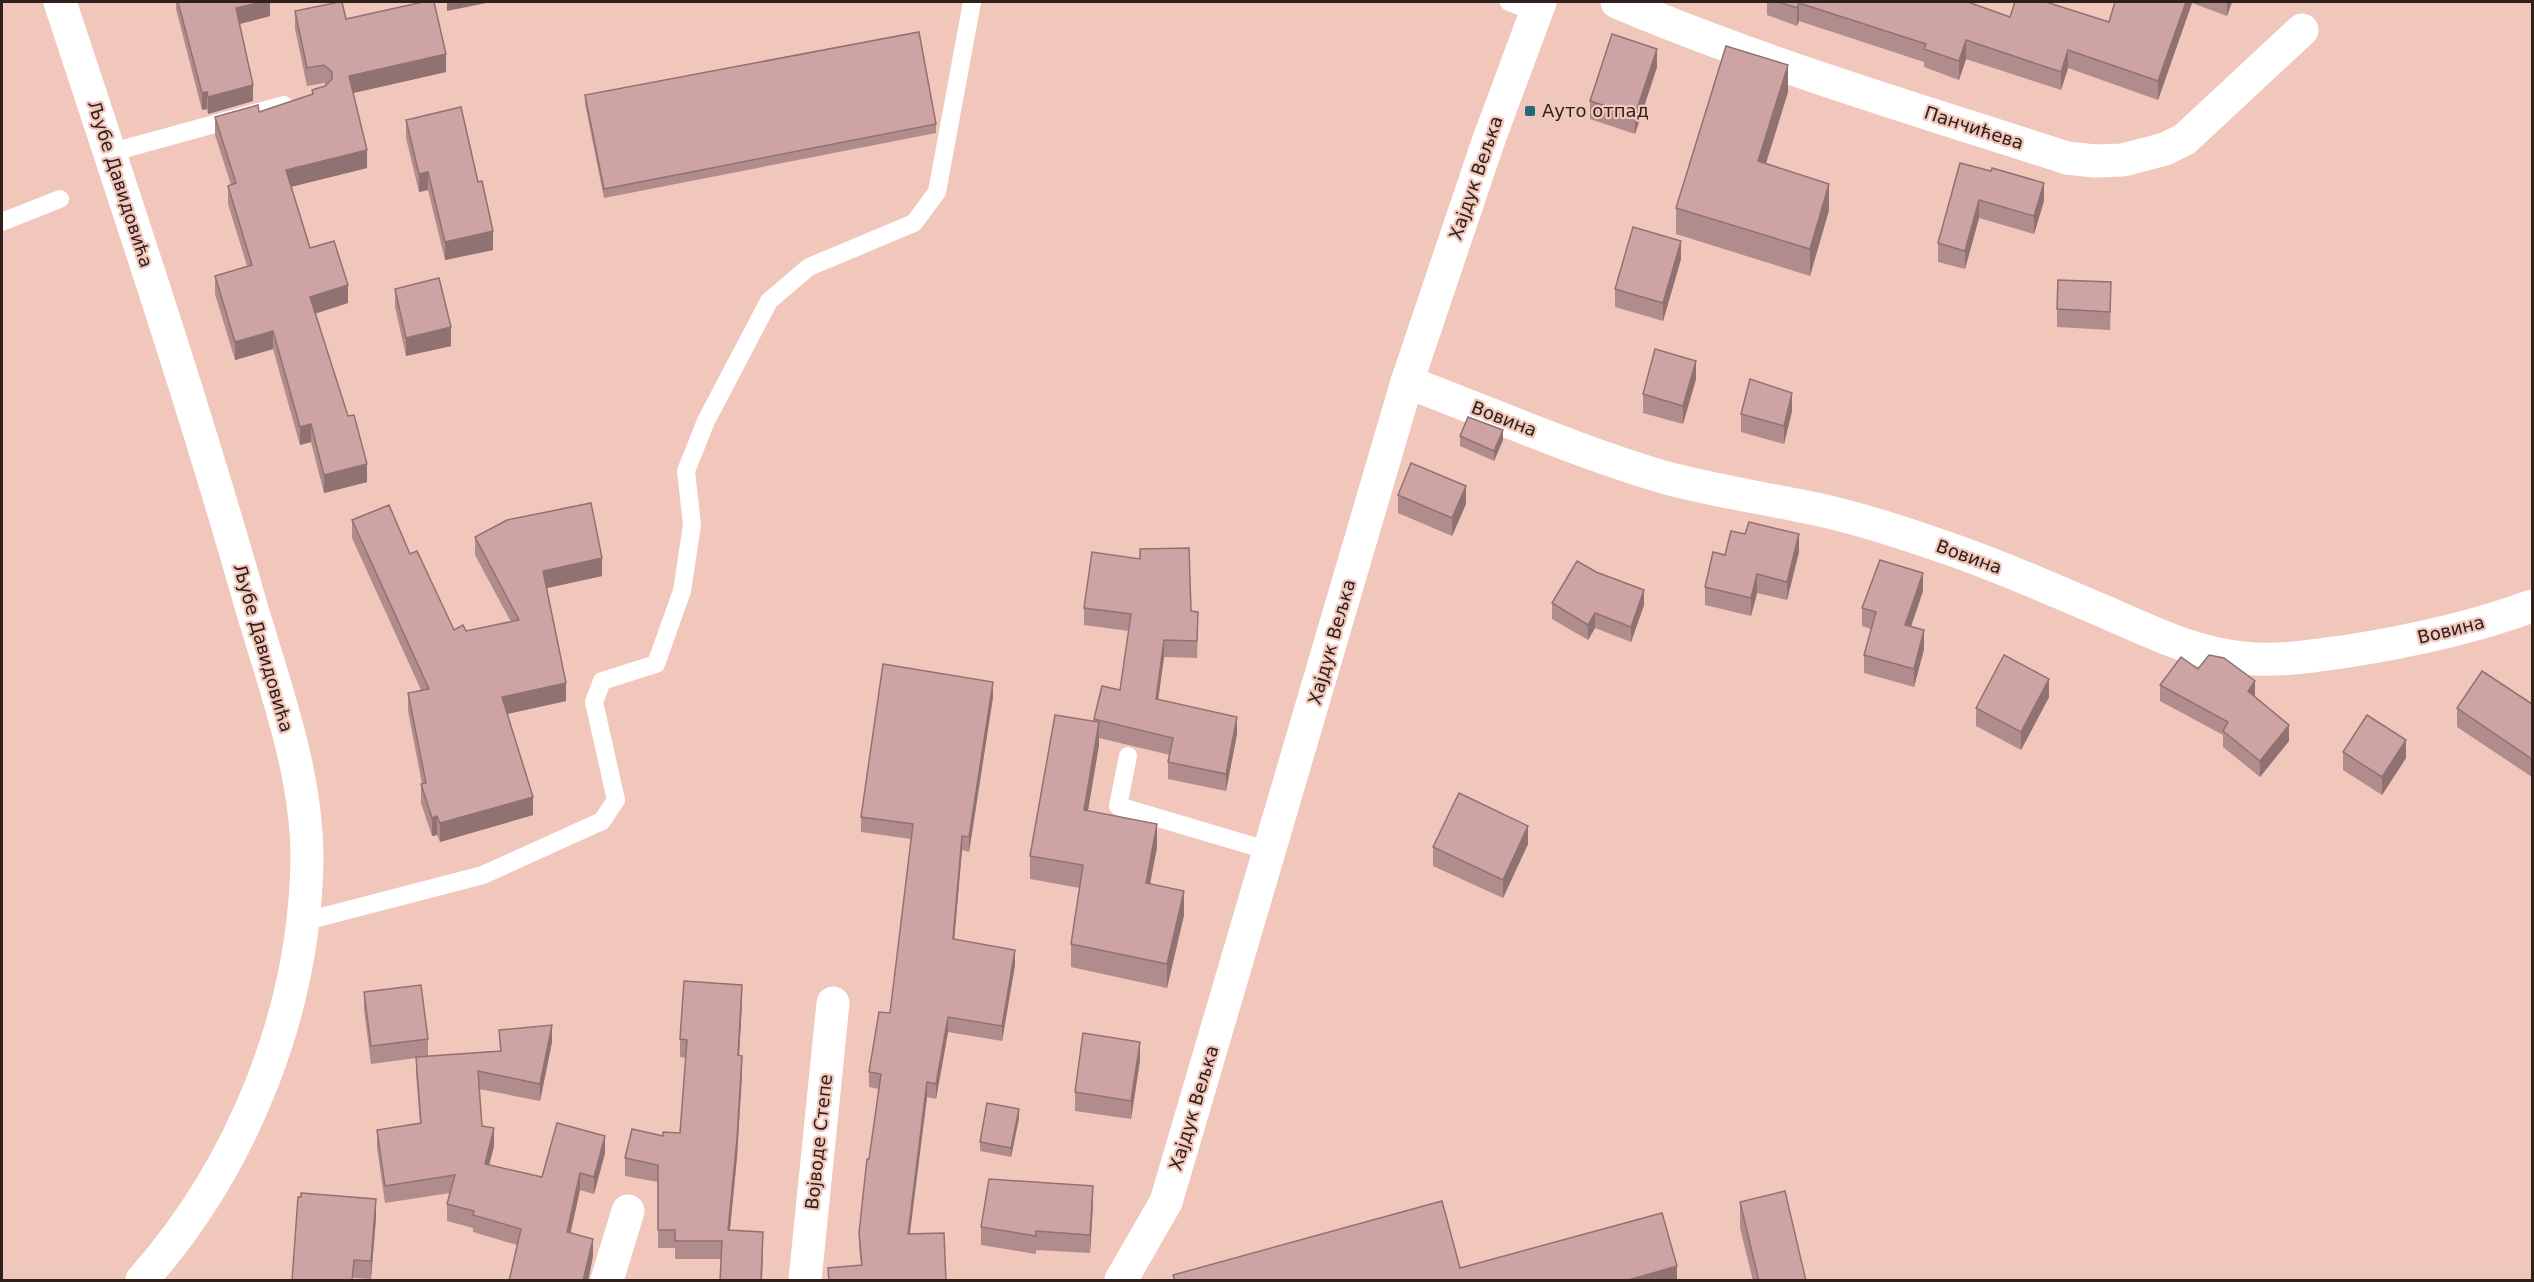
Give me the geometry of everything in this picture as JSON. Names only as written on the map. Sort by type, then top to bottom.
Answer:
[{"type":"street","name":"Љубе Давидовића","points":[[60,2],[193,410],[289,738],[301,798],[307,854],[302,922],[279,1034],[270,1064],[243,1126],[201,1204],[186,1227],[142,1281]]},
{"type":"street","name":"Панчићева","points":[[1617,2],[1725,45],[1889,100],[2067,158],[2096,161],[2144,156],[2185,140],[2302,30]]},
{"type":"street","name":"Хајдук Вељка","points":[[1121,1281],[1166,1203],[1407,382],[1488,142],[1529,5]]},
{"type":"street","name":"Вовина","points":[[1407,382],[1663,477],[1740,496],[1809,508],[1913,536],[2018,575],[2171,642],[2206,652],[2241,658],[2276,660],[2311,658],[2452,632],[2532,606]]},
{"type":"street","name":"Војводе Степе","points":[[805,1281],[833,1003]]},
{"type":"street","points":[[608,1281],[628,1211]]},
{"type":"lane","points":[[302,922],[483,875],[602,821],[616,800],[594,702],[602,681],[656,664],[682,591],[692,525],[686,471],[706,422],[769,301],[809,267],[914,223],[937,192],[972,2]]},
{"type":"lane","points":[[109,153],[299,100]]},
{"type":"lane","points":[[2,222],[60,199]]},
{"type":"lane","points":[[1128,756],[1118,806],[1270,851]]},
{"type":"building","points":[[178,2],[262,2],[236,8],[253,85],[208,97],[207,92],[202,93]]},
{"type":"building","points":[[342,2],[346,19],[423,2],[434,2],[446,54],[349,76],[367,150],[286,170],[310,248],[334,241],[348,285],[310,297],[348,416],[354,415],[367,464],[324,475],[311,424],[300,427],[273,331],[235,342],[215,276],[252,265],[228,186],[236,183],[215,117],[258,105],[259,112],[313,94],[312,90],[325,86],[332,79],[332,72],[324,65],[307,68],[295,11]]},
{"type":"building","points":[[1779,2],[1968,2],[2010,17],[2015,2],[2046,2],[2109,22],[2115,2],[2186,2],[2158,81],[2068,50],[2061,72],[1966,40],[1959,61],[1924,49],[1926,44],[1799,3],[1797,8]]},
{"type":"building","points":[[919,32],[936,124],[604,189],[585,95]]},
{"type":"building","points":[[1612,34],[1657,49],[1635,115],[1590,101]]},
{"type":"building","points":[[1726,46],[1788,65],[1758,161],[1829,184],[1810,249],[1676,208]]},
{"type":"building","points":[[461,107],[478,182],[482,181],[493,231],[445,242],[428,172],[419,174],[406,120]]},
{"type":"building","points":[[1960,163],[1991,171],[1992,168],[2044,183],[2034,216],[1979,200],[1965,251],[1938,243]]},
{"type":"building","points":[[1633,227],[1681,241],[1663,303],[1615,289]]},
{"type":"building","points":[[439,278],[451,327],[406,338],[395,289]]},
{"type":"building","points":[[2058,280],[2111,282],[2110,312],[2057,309]]},
{"type":"building","points":[[1655,349],[1696,361],[1683,406],[1643,394]]},
{"type":"building","points":[[1750,379],[1792,393],[1784,426],[1741,414]]},
{"type":"building","points":[[1468,417],[1503,430],[1494,451],[1460,436]]},
{"type":"building","points":[[1411,463],[1466,486],[1452,518],[1398,495]]},
{"type":"building","points":[[591,503],[602,558],[543,571],[566,683],[502,697],[533,797],[440,823],[437,816],[432,818],[421,784],[426,783],[408,693],[429,689],[352,520],[389,505],[410,554],[417,551],[454,630],[463,625],[466,631],[519,620],[475,537],[507,520]]},
{"type":"building","points":[[1749,522],[1799,534],[1787,582],[1757,574],[1751,598],[1705,587],[1713,552],[1725,555],[1731,531],[1745,534]]},
{"type":"building","points":[[1189,548],[1191,611],[1198,612],[1197,641],[1164,640],[1156,699],[1237,717],[1226,774],[1168,762],[1173,738],[1094,719],[1102,686],[1120,690],[1131,614],[1084,608],[1092,552],[1140,559],[1140,549]]},
{"type":"building","points":[[1880,560],[1923,573],[1905,625],[1924,630],[1914,669],[1864,655],[1876,612],[1862,608]]},
{"type":"building","points":[[1577,561],[1596,572],[1644,590],[1631,627],[1595,613],[1588,625],[1552,603]]},
{"type":"building","points":[[2004,655],[2049,679],[2021,732],[1976,708]]},
{"type":"building","points":[[2209,655],[2224,658],[2255,681],[2248,691],[2289,725],[2260,761],[2223,731],[2228,722],[2160,685],[2181,657],[2198,669]]},
{"type":"building","points":[[883,664],[993,682],[969,837],[962,836],[953,939],[1015,950],[1002,1026],[948,1017],[936,1084],[927,1082],[908,1234],[944,1233],[946,1281],[829,1281],[828,1268],[862,1265],[859,1233],[867,1159],[869,1159],[881,1074],[869,1072],[879,1012],[890,1013],[913,824],[861,817]]},
{"type":"building","points":[[2482,671],[2532,704],[2532,759],[2457,708]]},
{"type":"building","points":[[1055,715],[1099,722],[1084,810],[1157,824],[1146,883],[1184,891],[1167,964],[1071,944],[1083,865],[1030,856]]},
{"type":"building","points":[[2367,715],[2406,740],[2382,777],[2343,752]]},
{"type":"building","points":[[1459,793],[1528,826],[1503,880],[1433,847]]},
{"type":"building","points":[[684,981],[742,985],[738,1055],[742,1056],[728,1230],[763,1232],[761,1281],[720,1281],[722,1241],[675,1241],[675,1230],[658,1230],[658,1165],[625,1158],[632,1129],[663,1136],[663,1132],[680,1133],[687,1040],[680,1039]]},
{"type":"building","points":[[421,985],[428,1039],[371,1046],[364,992]]},
{"type":"building","points":[[552,1025],[540,1084],[478,1071],[482,1126],[494,1128],[485,1164],[542,1177],[557,1123],[605,1136],[594,1177],[580,1173],[567,1232],[593,1239],[583,1281],[509,1281],[521,1229],[473,1215],[474,1211],[447,1204],[455,1175],[385,1186],[377,1130],[421,1123],[416,1057],[501,1051],[499,1030]]},
{"type":"building","points":[[1083,1033],[1140,1042],[1131,1101],[1075,1092]]},
{"type":"building","points":[[987,1103],[1019,1109],[1011,1148],[980,1142]]},
{"type":"building","points":[[989,1179],[1093,1186],[1090,1235],[1036,1231],[1036,1236],[981,1227]]},
{"type":"building","points":[[1785,1191],[1806,1281],[1759,1281],[1740,1202]]},
{"type":"building","points":[[301,1193],[376,1199],[371,1261],[354,1260],[352,1281],[292,1281],[298,1197],[301,1197]]},
{"type":"building","points":[[1442,1201],[1460,1268],[1662,1213],[1677,1266],[1625,1281],[1175,1281],[1173,1275]]},
{"type":"place","name":"Ауто отпад","points":[[1530,111]]}]
